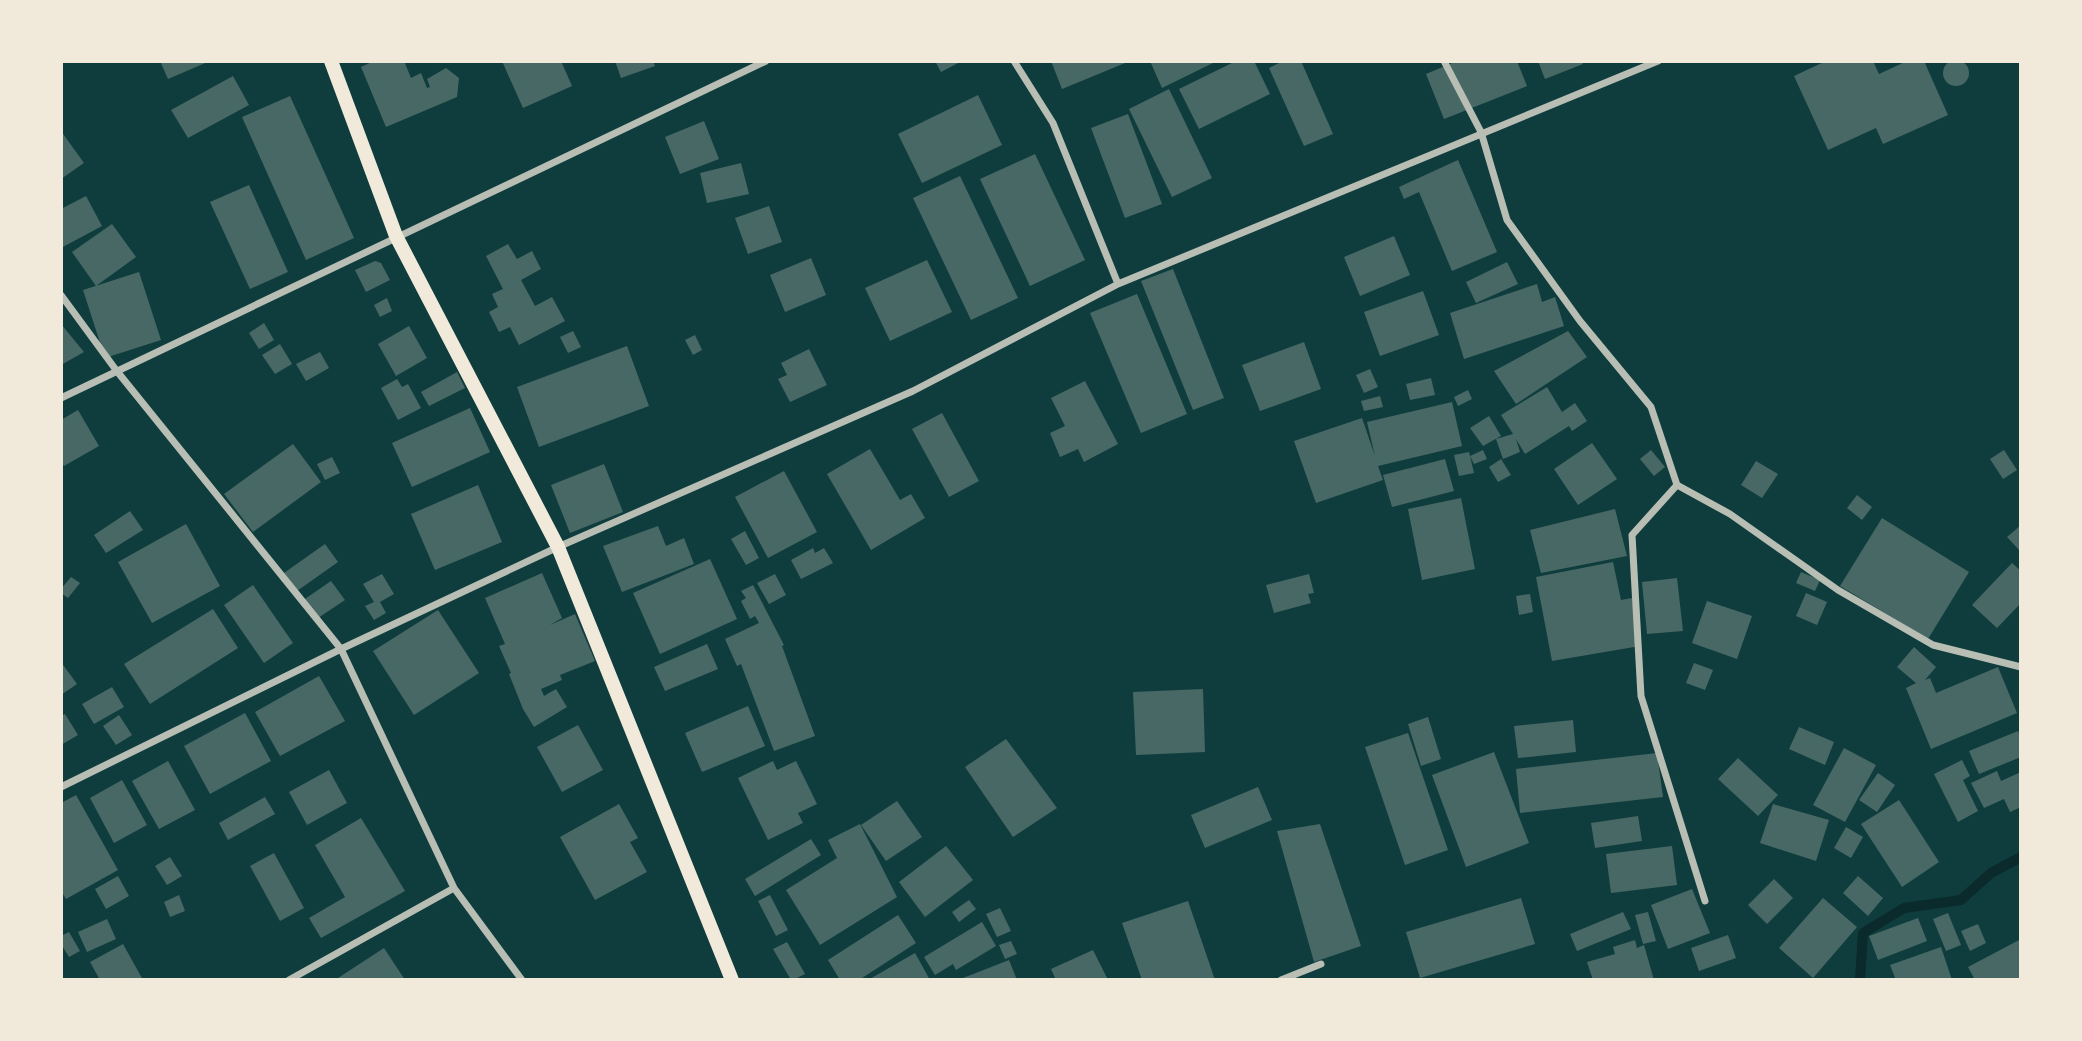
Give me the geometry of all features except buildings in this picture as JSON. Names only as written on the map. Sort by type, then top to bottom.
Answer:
[{"type":"main road","points":[[331,61],[396,236],[558,547],[732,980]]},
{"type":"street","points":[[61,398],[765,61]]},
{"type":"street","points":[[1014,61],[1053,124],[1118,285]]},
{"type":"street","points":[[1444,61],[1481,132],[1507,220],[1580,321],[1651,407],[1677,485],[1730,514],[1838,590],[1933,645],[2021,667]]},
{"type":"street","points":[[61,787],[341,649],[558,547],[913,391],[1118,285],[1481,132],[1658,61]]},
{"type":"street","points":[[61,295],[116,370],[341,649],[454,888],[522,980]]},
{"type":"street","points":[[1677,485],[1632,535],[1641,696],[1705,901]]},
{"type":"street","points":[[289,980],[454,888]]},
{"type":"street","points":[[1281,980],[1321,964]]},
{"type":"waterway","points":[[1860,980],[1863,933],[1904,908],[1961,900],[1991,873],[2021,857]]}]
